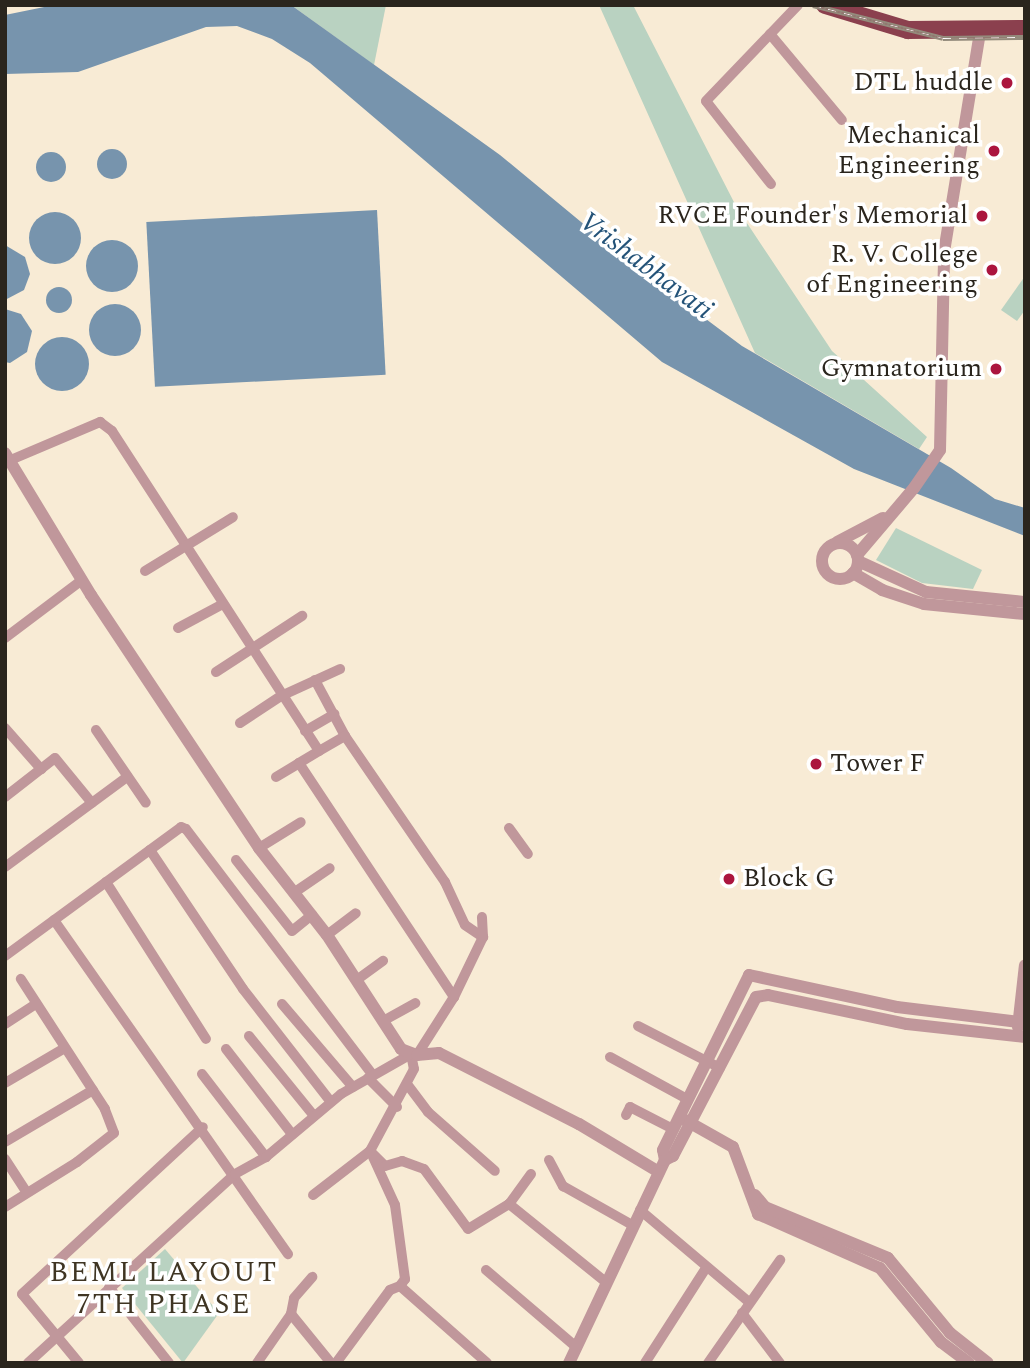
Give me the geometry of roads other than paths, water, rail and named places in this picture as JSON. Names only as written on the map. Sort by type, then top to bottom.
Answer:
[{"type":"highway","points":[[825,5],[908,30],[980,32],[1025,29]]},
{"type":"street","points":[[771,184],[706,106],[798,5]]},
{"type":"street","points":[[889,515],[837,542],[822,555],[825,571],[838,579],[856,563],[889,515],[900,505],[940,450],[944,253],[980,32]]},
{"type":"street","points":[[770,34],[842,120]]},
{"type":"street","points":[[319,751],[103,423],[9,456],[82,580],[259,848],[327,935],[399,1046],[414,1055]]},
{"type":"street","points":[[145,572],[233,517]]},
{"type":"street","points":[[837,542],[847,544],[856,563],[882,590],[924,604],[1025,614]]},
{"type":"street","points":[[856,563],[926,592],[1025,602]]},
{"type":"street","points":[[5,638],[82,580]]},
{"type":"street","points":[[178,628],[221,605]]},
{"type":"street","points":[[216,672],[302,616]]},
{"type":"street","points":[[240,723],[281,696],[340,669]]},
{"type":"street","points":[[315,680],[345,736],[445,882],[465,925],[483,937]]},
{"type":"street","points":[[305,731],[334,715]]},
{"type":"street","points":[[5,728],[41,769]]},
{"type":"street","points":[[96,730],[146,803]]},
{"type":"street","points":[[276,777],[345,736]]},
{"type":"street","points":[[5,797],[55,758],[92,803]]},
{"type":"street","points":[[299,763],[454,997]]},
{"type":"street","points":[[5,867],[127,777]]},
{"type":"street","points":[[259,848],[301,822]]},
{"type":"street","points":[[5,956],[181,827],[186,829],[371,1077],[397,1107]]},
{"type":"street","points":[[509,828],[528,854]]},
{"type":"street","points":[[150,850],[243,989],[331,1102]]},
{"type":"street","points":[[236,860],[292,931],[312,915]]},
{"type":"street","points":[[295,892],[330,868]]},
{"type":"street","points":[[106,882],[206,1039]]},
{"type":"street","points":[[327,935],[356,913]]},
{"type":"street","points":[[313,1195],[370,1152],[397,1107],[414,1069],[414,1055],[454,997],[483,937],[482,916]]},
{"type":"street","points":[[54,920],[235,1174],[288,1254]]},
{"type":"street","points":[[358,979],[383,961]]},
{"type":"street","points":[[569,1363],[665,1160],[673,1156],[720,1068],[747,1006],[756,997],[768,995],[907,1024],[1021,1037],[1019,1022],[1025,965]]},
{"type":"street","points":[[665,1160],[663,1150],[749,975],[897,1007],[1019,1022]]},
{"type":"street","points":[[5,1207],[114,1133],[93,1090],[21,979]]},
{"type":"street","points":[[383,1021],[415,1003]]},
{"type":"street","points":[[5,1024],[36,1004]]},
{"type":"street","points":[[282,1004],[353,1087]]},
{"type":"street","points":[[638,1026],[720,1068]]},
{"type":"street","points":[[249,1035],[314,1116]]},
{"type":"street","points":[[5,1083],[65,1048]]},
{"type":"street","points":[[226,1049],[292,1134]]},
{"type":"street","points":[[28,1363],[235,1174],[266,1157],[331,1102],[353,1087],[414,1055],[439,1053],[579,1124],[659,1172]]},
{"type":"street","points":[[610,1057],[687,1099]]},
{"type":"street","points":[[202,1074],[266,1157]]},
{"type":"street","points":[[407,1084],[428,1112],[495,1171]]},
{"type":"street","points":[[5,1142],[93,1090]]},
{"type":"street","points":[[626,1115],[630,1107],[673,1129]]},
{"type":"street","points":[[679,1117],[733,1147],[758,1214],[880,1268],[941,1342],[969,1363]]},
{"type":"street","points":[[79,1363],[22,1294],[202,1127]]},
{"type":"street","points":[[370,1152],[386,1166],[402,1161],[424,1169],[468,1229],[509,1204],[531,1174]]},
{"type":"street","points":[[291,1314],[333,1363],[390,1290],[400,1286],[405,1279],[395,1205],[370,1152]]},
{"type":"street","points":[[5,1159],[27,1193]]},
{"type":"street","points":[[549,1160],[563,1186],[634,1226]]},
{"type":"street","points":[[744,1181],[765,1207],[888,1258],[950,1333],[988,1363]]},
{"type":"street","points":[[509,1204],[607,1283]]},
{"type":"street","points":[[640,1210],[749,1302]]},
{"type":"street","points":[[708,1363],[780,1260]]},
{"type":"street","points":[[645,1363],[706,1268]]},
{"type":"street","points":[[486,1270],[576,1347]]},
{"type":"street","points":[[257,1363],[291,1314],[294,1298],[312,1277]]},
{"type":"street","points":[[400,1286],[487,1363]]},
{"type":"street","points":[[109,1287],[169,1363]]},
{"type":"street","points":[[742,1313],[780,1363]]},
{"type":"water","name":"Vrishabhavati","points":[[54,5],[291,5],[500,155],[627,260],[742,346],[951,468],[995,499],[1025,508],[1025,536],[854,469],[662,362],[310,63],[272,39],[237,26],[206,27],[78,72],[5,74],[5,15]]},
{"type":"water","points":[[112,149],[123,153],[127,164],[123,175],[112,179],[101,175],[97,164],[101,153]]},
{"type":"water","points":[[51,152],[62,156],[66,167],[62,178],[51,182],[40,178],[36,167],[40,156]]},
{"type":"water","points":[[377,210],[386,375],[155,387],[146,222]]},
{"type":"water","points":[[55,212],[74,219],[81,238],[74,257],[55,264],[36,257],[29,238],[36,219]]},
{"type":"water","points":[[112,240],[131,247],[138,266],[131,285],[112,292],[93,285],[86,266],[93,247]]},
{"type":"water","points":[[5,245],[25,257],[30,274],[24,290],[5,300]]},
{"type":"water","points":[[59,287],[68,291],[72,300],[68,309],[59,313],[50,309],[46,300],[50,291]]},
{"type":"water","points":[[115,304],[134,311],[141,330],[134,349],[115,356],[96,349],[89,330],[96,311]]},
{"type":"water","points":[[5,309],[21,314],[32,331],[27,352],[10,363],[5,362]]},
{"type":"water","points":[[62,337],[81,345],[89,364],[81,383],[62,391],[43,383],[35,364],[43,345]]},
{"type":"railway","points":[[813,5],[943,38],[1025,37]]},
{"type":"place","name":"DTL huddle","points":[[1007,83]]},
{"type":"place","name":"Mechanical Engineering","points":[[994,151]]},
{"type":"place","name":"RVCE Founder's Memorial","points":[[982,216]]},
{"type":"place","name":"R. V. College of Engineering","points":[[992,270]]},
{"type":"place","name":"Gymnatorium","points":[[996,369]]},
{"type":"place","name":"Tower F","points":[[816,764]]},
{"type":"place","name":"Block G","points":[[729,879]]},
{"type":"district","name":"BEML LAYOUT 7TH PHASE","points":[[164,1289]]}]
